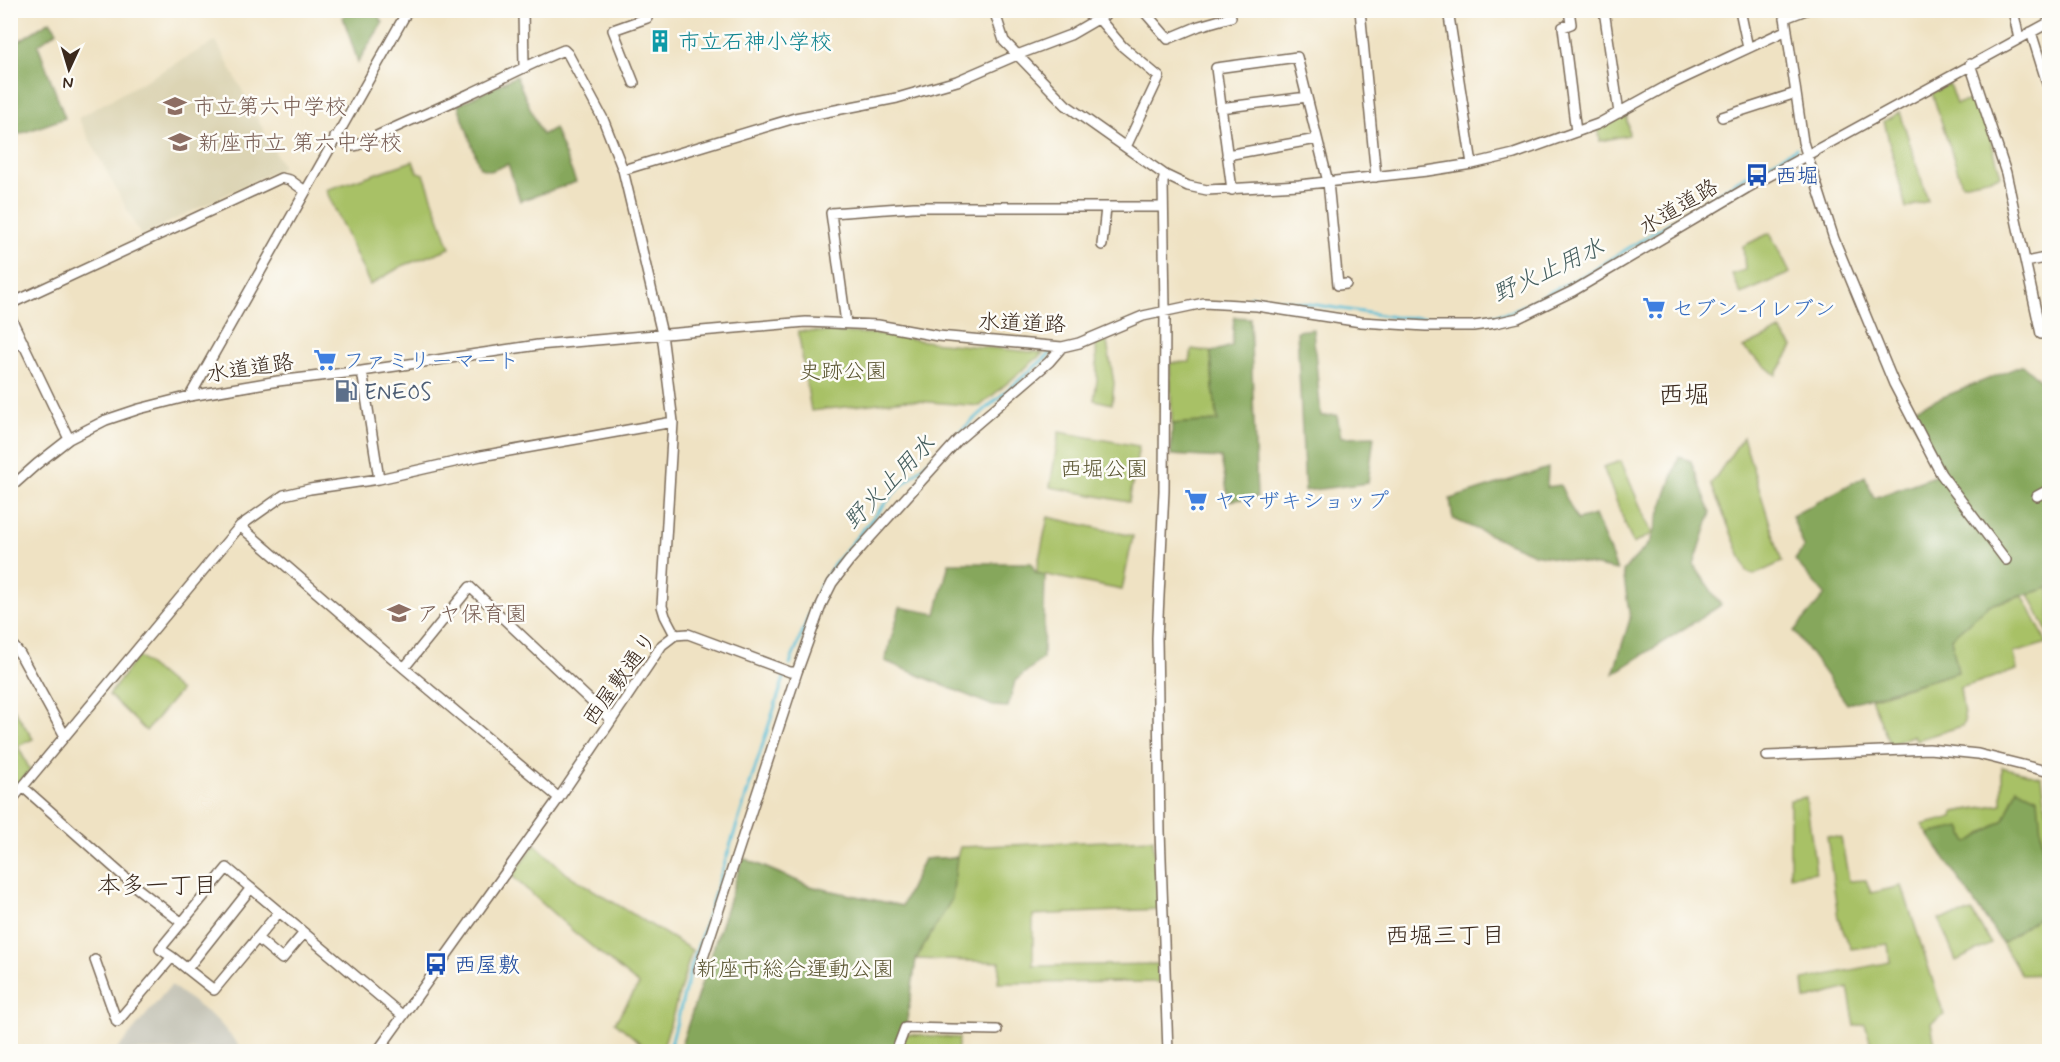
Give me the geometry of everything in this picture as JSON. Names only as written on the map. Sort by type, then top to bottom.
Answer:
[{"type":"street","points":[[190,396],[408,10]]},
{"type":"street","points":[[523,10],[524,66]]},
{"type":"street","points":[[634,83],[613,30],[647,18],[645,10]]},
{"type":"street","points":[[994,10],[1004,41],[1066,105],[1165,175],[1188,186],[1232,190],[1377,177],[1472,164],[1514,154],[1598,124],[1667,86],[1787,30]]},
{"type":"street","points":[[623,170],[795,118],[897,98],[957,81],[1070,35],[1113,10]]},
{"type":"street","points":[[1143,10],[1168,39],[1199,26],[1231,17],[1228,10]]},
{"type":"street","points":[[1360,10],[1377,177]]},
{"type":"street","points":[[1448,10],[1472,164]]},
{"type":"street","points":[[1569,10],[1571,24],[1563,27],[1576,132]]},
{"type":"street","points":[[1604,10],[1619,113]]},
{"type":"street","points":[[1740,10],[1748,48]]},
{"type":"street","points":[[1806,10],[1785,14],[1806,155],[1834,239],[1893,384],[1941,474],[2006,560]]},
{"type":"street","points":[[2013,10],[2019,39]]},
{"type":"street","points":[[1099,19],[1122,46],[1159,77],[1126,147]]},
{"type":"street","name":"水道道路","points":[[10,488],[69,439],[120,415],[190,396],[278,381],[538,345],[806,322],[895,327],[938,336],[1062,347],[1079,343],[1123,323],[1165,310],[1204,303],[1291,310],[1361,322],[1401,325],[1496,324],[1518,318],[1564,295],[1806,155],[2049,22]]},
{"type":"street","points":[[2031,32],[2049,93]]},
{"type":"street","points":[[335,137],[353,146],[358,145],[468,95],[524,66],[564,50],[568,54],[603,119],[623,170],[662,334],[673,422],[663,606],[665,616],[675,635]]},
{"type":"street","points":[[1232,190],[1216,68],[1297,57],[1328,182],[1338,285],[1346,284]]},
{"type":"street","points":[[1970,64],[2006,173],[2041,334],[2049,332]]},
{"type":"street","points":[[1722,117],[1796,93]]},
{"type":"street","points":[[1220,108],[1307,97]]},
{"type":"street","points":[[1227,154],[1317,139]]},
{"type":"street","points":[[1165,175],[1163,182],[1164,491],[1157,638],[1160,831],[1168,1052]]},
{"type":"street","points":[[10,304],[281,178],[290,180],[305,190]]},
{"type":"street","points":[[846,323],[831,213],[914,207],[1163,207]]},
{"type":"street","points":[[1102,245],[1106,207]]},
{"type":"street","points":[[2026,262],[2049,257]]},
{"type":"street","points":[[10,316],[69,439]]},
{"type":"street","points":[[10,348],[23,342]]},
{"type":"street","points":[[699,970],[797,672],[822,603],[832,584],[849,561],[958,441],[1049,362],[1062,347]]},
{"type":"street","points":[[362,371],[379,478]]},
{"type":"street","points":[[10,802],[240,526],[284,495],[481,456],[673,422]]},
{"type":"street","points":[[2037,496],[2049,489]]},
{"type":"street","points":[[240,526],[559,798]]},
{"type":"street","points":[[404,668],[470,588],[611,720]]},
{"type":"street","name":"西屋敷通り","points":[[377,1052],[559,798],[662,645],[675,635],[688,634],[790,672],[797,672]]},
{"type":"street","points":[[10,642],[20,654],[65,736]]},
{"type":"street","points":[[1767,756],[1929,748],[1978,754],[2049,772]]},
{"type":"street","points":[[23,787],[137,888],[181,921]]},
{"type":"street","points":[[279,912],[214,990],[160,949],[227,868],[403,1016]]},
{"type":"street","points":[[187,969],[251,888]]},
{"type":"street","points":[[257,938],[282,958],[304,933]]},
{"type":"street","points":[[95,960],[117,1022],[172,957]]},
{"type":"street","points":[[896,1052],[905,1028],[997,1030]]},
{"type":"shaded area","name":"新座市立 第六中学校","points":[[216,41],[283,167],[141,236],[78,118]]},
{"type":"shaded area","points":[[171,985],[217,1020],[244,1051],[116,1051]]},
{"type":"green space","points":[[349,11],[374,11],[383,22],[358,62],[343,17]]},
{"type":"green space","points":[[50,21],[57,31],[38,45],[65,118],[11,137],[11,46]]},
{"type":"green space","points":[[516,76],[542,135],[554,128],[576,182],[520,201],[508,164],[491,171],[480,168],[458,105]]},
{"type":"green space","points":[[1949,84],[1956,104],[1979,98],[2001,176],[1962,184],[1932,93]]},
{"type":"green space","points":[[1626,112],[1629,135],[1600,141],[1598,127]]},
{"type":"green space","points":[[1900,112],[1928,201],[1906,208],[1884,121]]},
{"type":"green space","points":[[413,161],[417,172],[424,174],[450,248],[402,266],[370,285],[326,190]]},
{"type":"green space","points":[[1770,233],[1790,273],[1741,294],[1732,274],[1745,270],[1743,246]]},
{"type":"green space","points":[[1234,317],[1250,318],[1257,497],[1229,501],[1221,458],[1171,455],[1172,424],[1218,421],[1211,352],[1232,346]]},
{"type":"green space","points":[[1313,329],[1321,416],[1337,415],[1341,437],[1374,436],[1368,483],[1305,491],[1297,331]]},
{"type":"green space","points":[[1780,330],[1793,347],[1776,375],[1743,348]]},
{"type":"green space","name":"史跡公園","points":[[798,331],[882,334],[931,342],[1043,353],[980,406],[905,400],[811,411]]},
{"type":"green space","points":[[1103,339],[1107,342],[1114,383],[1112,404],[1094,400],[1097,380],[1096,343]]},
{"type":"green space","points":[[1192,349],[1211,352],[1218,421],[1172,424],[1170,363],[1190,362]]},
{"type":"green space","points":[[2023,365],[2049,388],[2049,588],[1989,605],[1951,638],[1958,672],[1847,704],[1794,631],[1825,595],[1795,560],[1804,547],[1792,516],[1865,476],[1874,498],[1940,474],[1908,411]]},
{"type":"green space","name":"西堀公園","points":[[1059,432],[1139,446],[1129,502],[1050,487]]},
{"type":"green space","points":[[1743,437],[1782,562],[1754,575],[1747,572],[1711,484]]},
{"type":"green space","points":[[1679,457],[1691,461],[1711,513],[1694,565],[1721,605],[1613,674],[1630,619],[1623,571],[1650,542]]},
{"type":"green space","points":[[1621,461],[1652,534],[1633,544],[1603,467]]},
{"type":"green space","points":[[1548,468],[1547,487],[1560,485],[1577,520],[1595,515],[1617,570],[1534,554],[1453,519],[1450,499]]},
{"type":"green space","points":[[1048,517],[1133,536],[1122,590],[1036,573]]},
{"type":"green space","points":[[949,563],[1031,563],[1036,573],[1045,575],[1043,658],[1015,681],[1008,707],[993,706],[885,661],[900,607],[936,614]]},
{"type":"green space","points":[[2050,588],[2049,636],[2029,594]]},
{"type":"green space","points":[[2023,596],[2047,643],[2014,653],[2017,670],[1960,688],[1965,722],[1962,726],[1916,740],[1914,735],[1890,745],[1871,698],[1958,672],[1950,638],[1989,605]]},
{"type":"green space","points":[[138,656],[180,691],[146,731],[109,695]]},
{"type":"green space","points":[[10,703],[33,739],[18,746],[30,770],[16,787],[11,779]]},
{"type":"green space","points":[[2002,767],[2042,777],[2050,837],[2049,974],[2021,975],[2002,943],[2048,911],[2017,788],[2004,820],[1968,843],[1961,827],[1928,834],[1922,825],[1953,817],[1954,812],[2002,804]]},
{"type":"green space","points":[[2017,788],[2038,798],[2048,911],[2002,943],[1928,834],[1961,827],[1968,843],[2004,820]]},
{"type":"green space","points":[[1806,797],[1816,872],[1790,876],[1790,800]]},
{"type":"green space","points":[[1827,836],[1841,838],[1849,881],[1866,880],[1871,893],[1902,886],[1944,1015],[1931,1023],[1936,1051],[1873,1051],[1865,1024],[1855,1026],[1848,988],[1805,1000],[1803,980],[1890,962],[1888,944],[1851,949],[1838,918]]},
{"type":"green space","name":"新座市総合運動公園","points":[[1153,839],[1159,909],[1033,915],[1033,966],[1158,964],[1159,982],[998,983],[1000,962],[916,959],[905,1034],[959,1038],[957,1051],[679,1052],[743,858],[809,886],[902,906],[924,859],[957,857],[960,847]]},
{"type":"green space","points":[[535,844],[567,874],[692,950],[662,1051],[650,1051],[615,1022],[639,985],[574,932],[512,876]]},
{"type":"green space","name":"新座市総合運動公園","points":[[957,857],[952,899],[916,959],[905,1034],[900,1051],[679,1052],[743,858],[809,886],[902,906],[924,859]]},
{"type":"green space","points":[[1972,912],[1991,944],[1956,961],[1939,919]]},
{"type":"waterway","name":"野火止用水","points":[[1250,297],[1394,317],[1476,319],[1510,312],[1590,272],[1739,180],[1797,148]]},
{"type":"waterway","name":"野火止用水","points":[[790,664],[819,589],[835,563],[894,493],[974,419],[1052,352]]},
{"type":"waterway","name":"野火止用水","points":[[669,1052],[691,968],[784,678]]},
{"type":"place","name":"市立石神小学校","points":[[660,41]]},
{"type":"place","name":"市立第六中学校","points":[[175,106]]},
{"type":"place","name":"新座市立 第六中学校","points":[[180,142]]},
{"type":"place","name":"西堀","points":[[1757,175]]},
{"type":"place","name":"セブン-イレブン","points":[[1654,308]]},
{"type":"place","name":"ファミリーマート","points":[[325,360]]},
{"type":"place","name":"ENEOS","points":[[346,391]]},
{"type":"place","name":"ヤマザキショップ","points":[[1196,500]]},
{"type":"place","name":"アヤ保育園","points":[[399,613]]},
{"type":"place","name":"西屋敷","points":[[436,964]]},
{"type":"district","name":"西堀","points":[[1684,394]]},
{"type":"district","name":"本多一丁目","points":[[157,885]]},
{"type":"district","name":"西堀三丁目","points":[[1445,935]]}]
